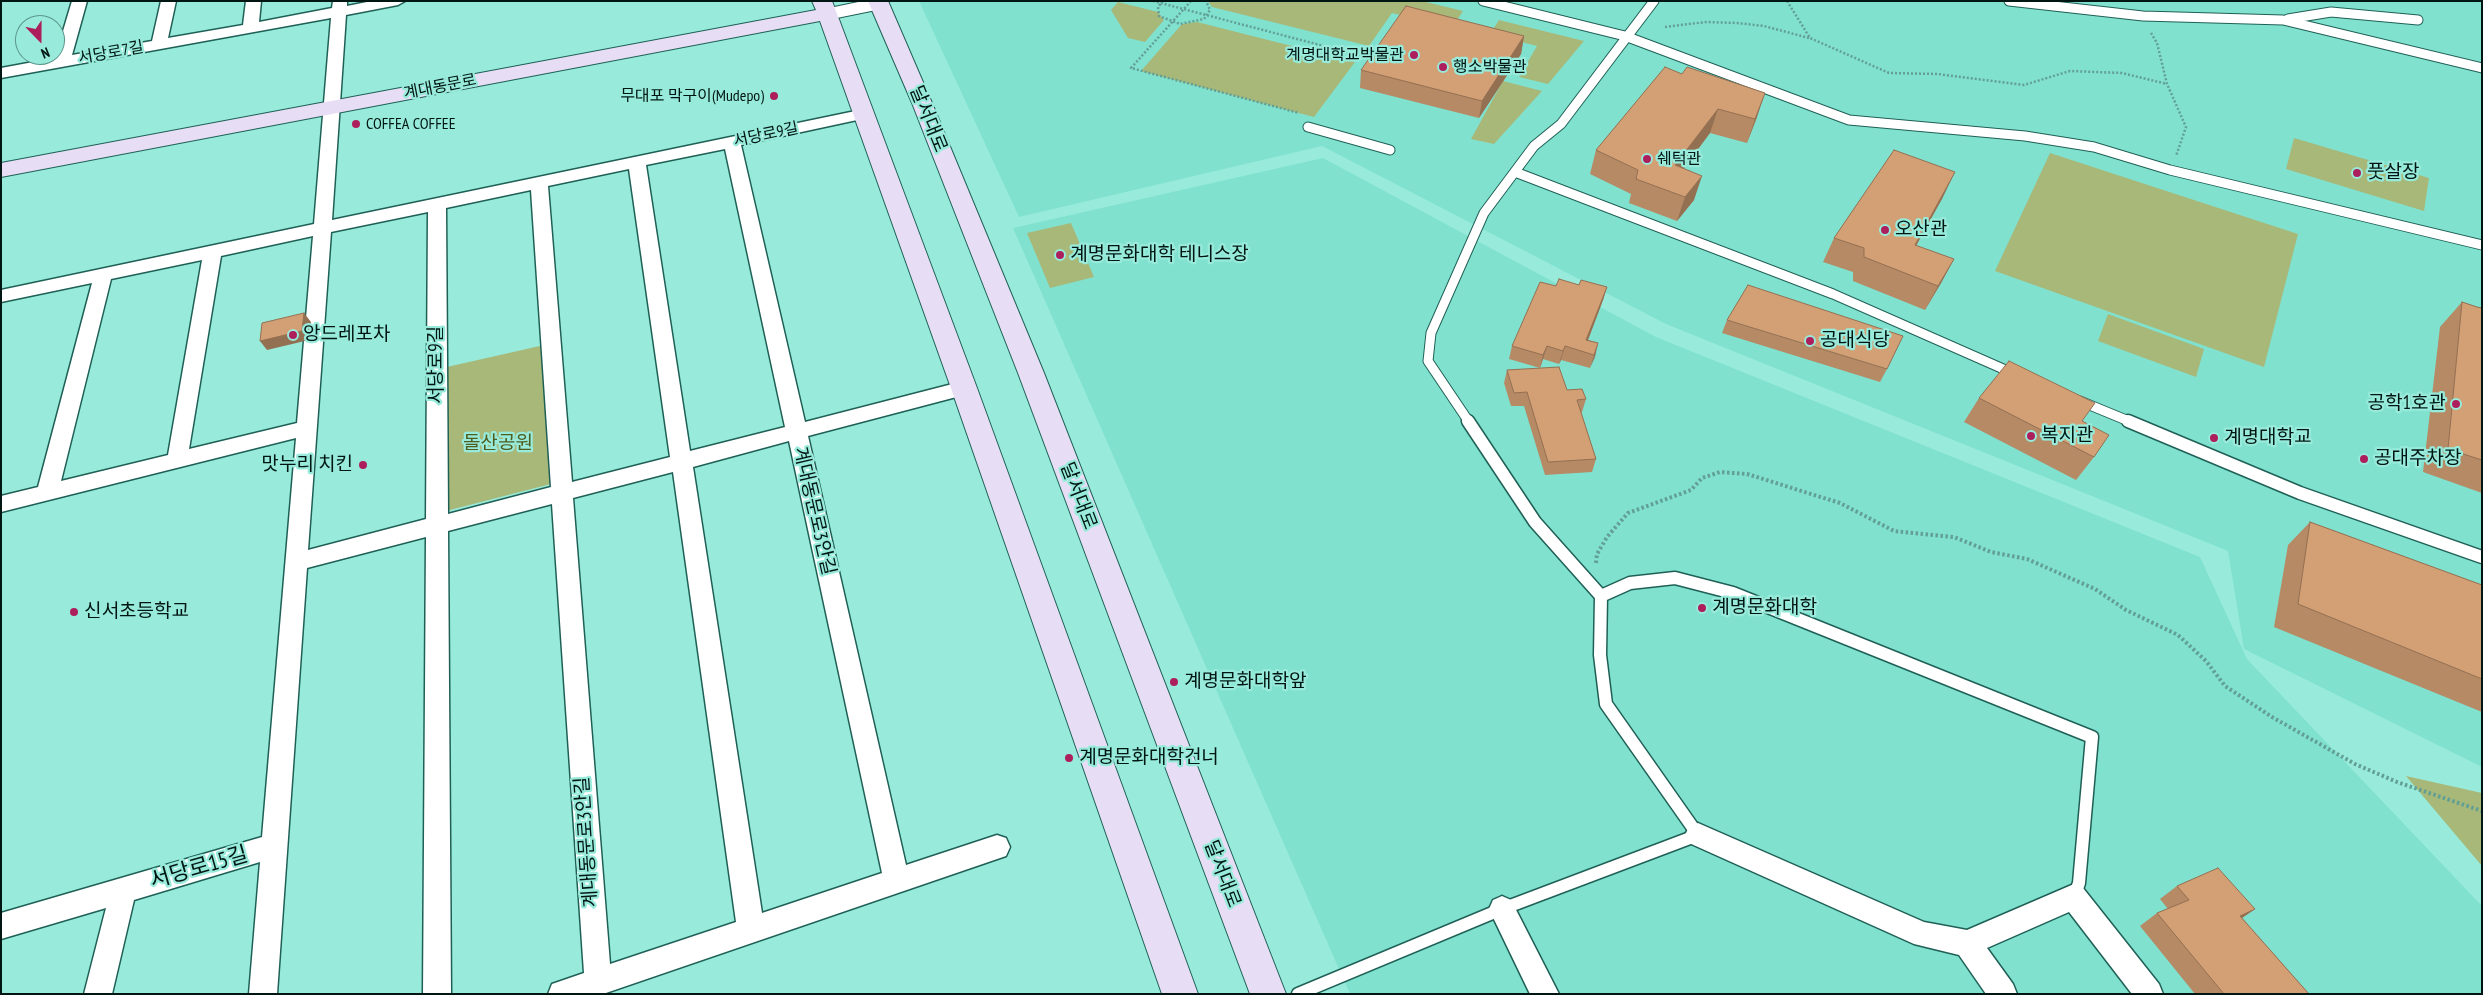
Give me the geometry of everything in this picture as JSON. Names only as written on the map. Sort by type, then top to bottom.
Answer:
[{"type":"main road","name":"달서대로","points":[[882,2],[1031,373],[1268,994]]},
{"type":"main road","name":"계대동문로","points":[[1,170],[332,108],[825,8]]},
{"type":"main road","points":[[825,8],[964,388],[1180,994]]},
{"type":"street","name":"서당로7길","points":[[65,52],[80,1]]},
{"type":"street","name":"서당로7길","points":[[159,44],[169,1]]},
{"type":"street","points":[[250,28],[254,1]]},
{"type":"street","name":"서당로7길","points":[[65,61],[250,28],[340,7],[398,1]]},
{"type":"street","name":"계대동문로","points":[[825,8],[882,2]]},
{"type":"street","points":[[263,994],[340,7]]},
{"type":"street","name":"서당로7길","points":[[1,73],[45,65]]},
{"type":"street","name":"서당로9길","points":[[1,296],[865,114]]},
{"type":"street","name":"계대동문로3안길","points":[[732,142],[897,881]]},
{"type":"street","points":[[637,162],[751,930]]},
{"type":"street","points":[[539,183],[562,493]]},
{"type":"street","name":"서당로9길","points":[[437,204],[437,525]]},
{"type":"street","points":[[177,460],[213,251]]},
{"type":"street","points":[[47,493],[103,274]]},
{"type":"street","points":[[296,562],[964,388]]},
{"type":"street","points":[[1,504],[307,428]]},
{"type":"street","name":"계대동문로3안길","points":[[562,493],[598,982]]},
{"type":"street","points":[[437,525],[437,994]]},
{"type":"street","points":[[1698,835],[1923,935],[1968,943],[2074,897],[2149,994]]},
{"type":"street","name":"서당로15길","points":[[1,926],[274,846]]},
{"type":"street","points":[[562,994],[998,847]]},
{"type":"street","points":[[98,994],[123,891]]},
{"type":"street","points":[[1502,909],[1545,994]]},
{"type":"street","points":[[1968,943],[2003,994]]},
{"type":"lane","points":[[1483,1],[1625,36],[1849,120],[2025,136],[2094,147],[2170,170],[2482,245]]},
{"type":"lane","points":[[1298,994],[1502,909],[1698,835],[1606,704],[1600,655],[1597,591],[1535,522],[1428,361],[1431,333],[1484,213],[1534,146],[1560,124],[1625,36],[1654,1]]},
{"type":"lane","points":[[2009,1],[2143,16],[2283,20],[2331,12],[2418,20]]},
{"type":"lane","points":[[2283,20],[2482,68]]},
{"type":"lane","points":[[1308,127],[1390,150]]},
{"type":"lane","points":[[1515,172],[1834,294],[2029,380]]},
{"type":"lane","points":[[2065,395],[2300,493],[2482,557]]},
{"type":"lane","points":[[1597,591],[1675,578],[1733,592],[2092,737],[2079,882],[2074,897]]},
{"type":"path","points":[[1153,1],[1374,59]]},
{"type":"path","points":[[1192,1],[1131,68],[1327,120],[1321,131]]},
{"type":"path","points":[[1162,2],[1157,11],[1160,16],[1172,23],[1188,24],[1207,16],[1210,10],[1206,1]]},
{"type":"path","points":[[1787,1],[1810,38]]},
{"type":"path","points":[[2143,16],[2157,44],[2167,84],[2186,127],[2170,170]]},
{"type":"path","points":[[1666,27],[1706,22],[1764,26],[1810,38],[1889,73],[1938,74],[2024,85],[2070,71],[2122,73],[2167,84]]},
{"type":"path","points":[[1597,591],[1597,554],[1607,537],[1628,513],[1691,490],[1702,478],[1720,472],[1747,474],[1840,504],[1894,532],[1954,537],[1991,552],[2027,559],[2095,589],[2126,610],[2178,635],[2206,661],[2225,686],[2272,717],[2355,764],[2388,779],[2482,811]]},
{"type":"shaded area","name":"계명대학교","points":[[919,1],[2482,1],[2482,767],[2244,649],[2228,551],[1666,324],[1322,146],[1019,217]]},
{"type":"shaded area","name":"계명문화대학","points":[[1323,158],[1656,337],[2200,557],[2247,659],[2482,906],[2482,994],[1350,994],[1013,228]]},
{"type":"green space","points":[[1208,1],[1422,1],[1463,11],[1452,28],[1392,13],[1369,46],[1212,7]]},
{"type":"green space","points":[[1118,2],[1158,12],[1164,20],[1145,42],[1128,38],[1111,10]]},
{"type":"green space","points":[[1499,20],[1584,41],[1548,84],[1519,77],[1537,46],[1490,34]]},
{"type":"green space","points":[[1197,22],[1355,62],[1314,117],[1141,71],[1182,24]]},
{"type":"green space","points":[[1503,81],[1542,91],[1494,144],[1471,139]]},
{"type":"green space","name":"풋살장","points":[[2294,138],[2429,178],[2424,211],[2286,169]]},
{"type":"green space","points":[[2050,153],[2298,234],[2264,367],[1995,271]]},
{"type":"green space","name":"계명문화대학 테니스장","points":[[1071,223],[1094,277],[1050,288],[1027,233]]},
{"type":"green space","points":[[2108,314],[2204,349],[2196,377],[2098,341]]},
{"type":"green space","name":"돌산공원","points":[[544,345],[551,484],[446,511],[447,367]]},
{"type":"green space","points":[[2406,776],[2482,793],[2482,866]]},
{"type":"building","name":"행소박물관","points":[[1406,6],[1524,36],[1482,101],[1361,70]]},
{"type":"building","points":[[1665,67],[1682,74],[1687,67],[1765,93],[1755,119],[1718,109],[1675,165],[1702,176],[1685,197],[1636,179],[1638,170],[1596,150]]},
{"type":"building","name":"오산관","points":[[1894,150],[1955,172],[1915,245],[1954,259],[1938,286],[1864,257],[1864,248],[1834,238]]},
{"type":"building","points":[[1559,279],[1579,285],[1581,280],[1607,287],[1586,340],[1598,343],[1594,355],[1565,346],[1563,351],[1547,346],[1543,355],[1512,346],[1540,282],[1556,286]]},
{"type":"building","name":"공대식당","points":[[1748,285],[1903,336],[1887,369],[1727,320]]},
{"type":"building","points":[[2462,302],[2482,308],[2482,460],[2448,449]]},
{"type":"building","points":[[304,313],[302,331],[260,341],[262,323]]},
{"type":"building","points":[[2009,361],[2095,403],[2082,421],[2109,435],[2094,457],[1979,398]]},
{"type":"building","points":[[1559,367],[1567,390],[1582,389],[1586,399],[1577,400],[1596,459],[1548,462],[1527,392],[1514,393],[1507,370]]},
{"type":"building","points":[[2310,522],[2482,585],[2482,679],[2298,604]]},
{"type":"building","points":[[2218,868],[2255,909],[2240,916],[2309,994],[2224,994],[2157,913],[2189,900],[2177,886]]},
{"type":"place","name":"계명대학교박물관","points":[[1414,55]]},
{"type":"place","name":"행소박물관","points":[[1443,67]]},
{"type":"place","name":"무대포 막구이(Mudepo)","points":[[774,96]]},
{"type":"place","name":"COFFEA COFFEE","points":[[356,124]]},
{"type":"place","name":"쉐턱관","points":[[1647,159]]},
{"type":"place","name":"풋살장","points":[[2357,173]]},
{"type":"place","name":"오산관","points":[[1885,230]]},
{"type":"place","name":"계명문화대학 테니스장","points":[[1060,255]]},
{"type":"place","name":"앙드레포차","points":[[293,335]]},
{"type":"place","name":"공대식당","points":[[1810,341]]},
{"type":"place","name":"공학1호관","points":[[2456,404]]},
{"type":"place","name":"복지관","points":[[2031,436]]},
{"type":"place","name":"계명대학교","points":[[2214,438]]},
{"type":"place","name":"공대주차장","points":[[2364,459]]},
{"type":"place","name":"맛누리 치킨","points":[[363,465]]},
{"type":"place","name":"계명문화대학","points":[[1702,608]]},
{"type":"place","name":"신서초등학교","points":[[74,612]]},
{"type":"place","name":"계명문화대학앞","points":[[1174,682]]},
{"type":"place","name":"계명문화대학건너","points":[[1069,758]]}]
